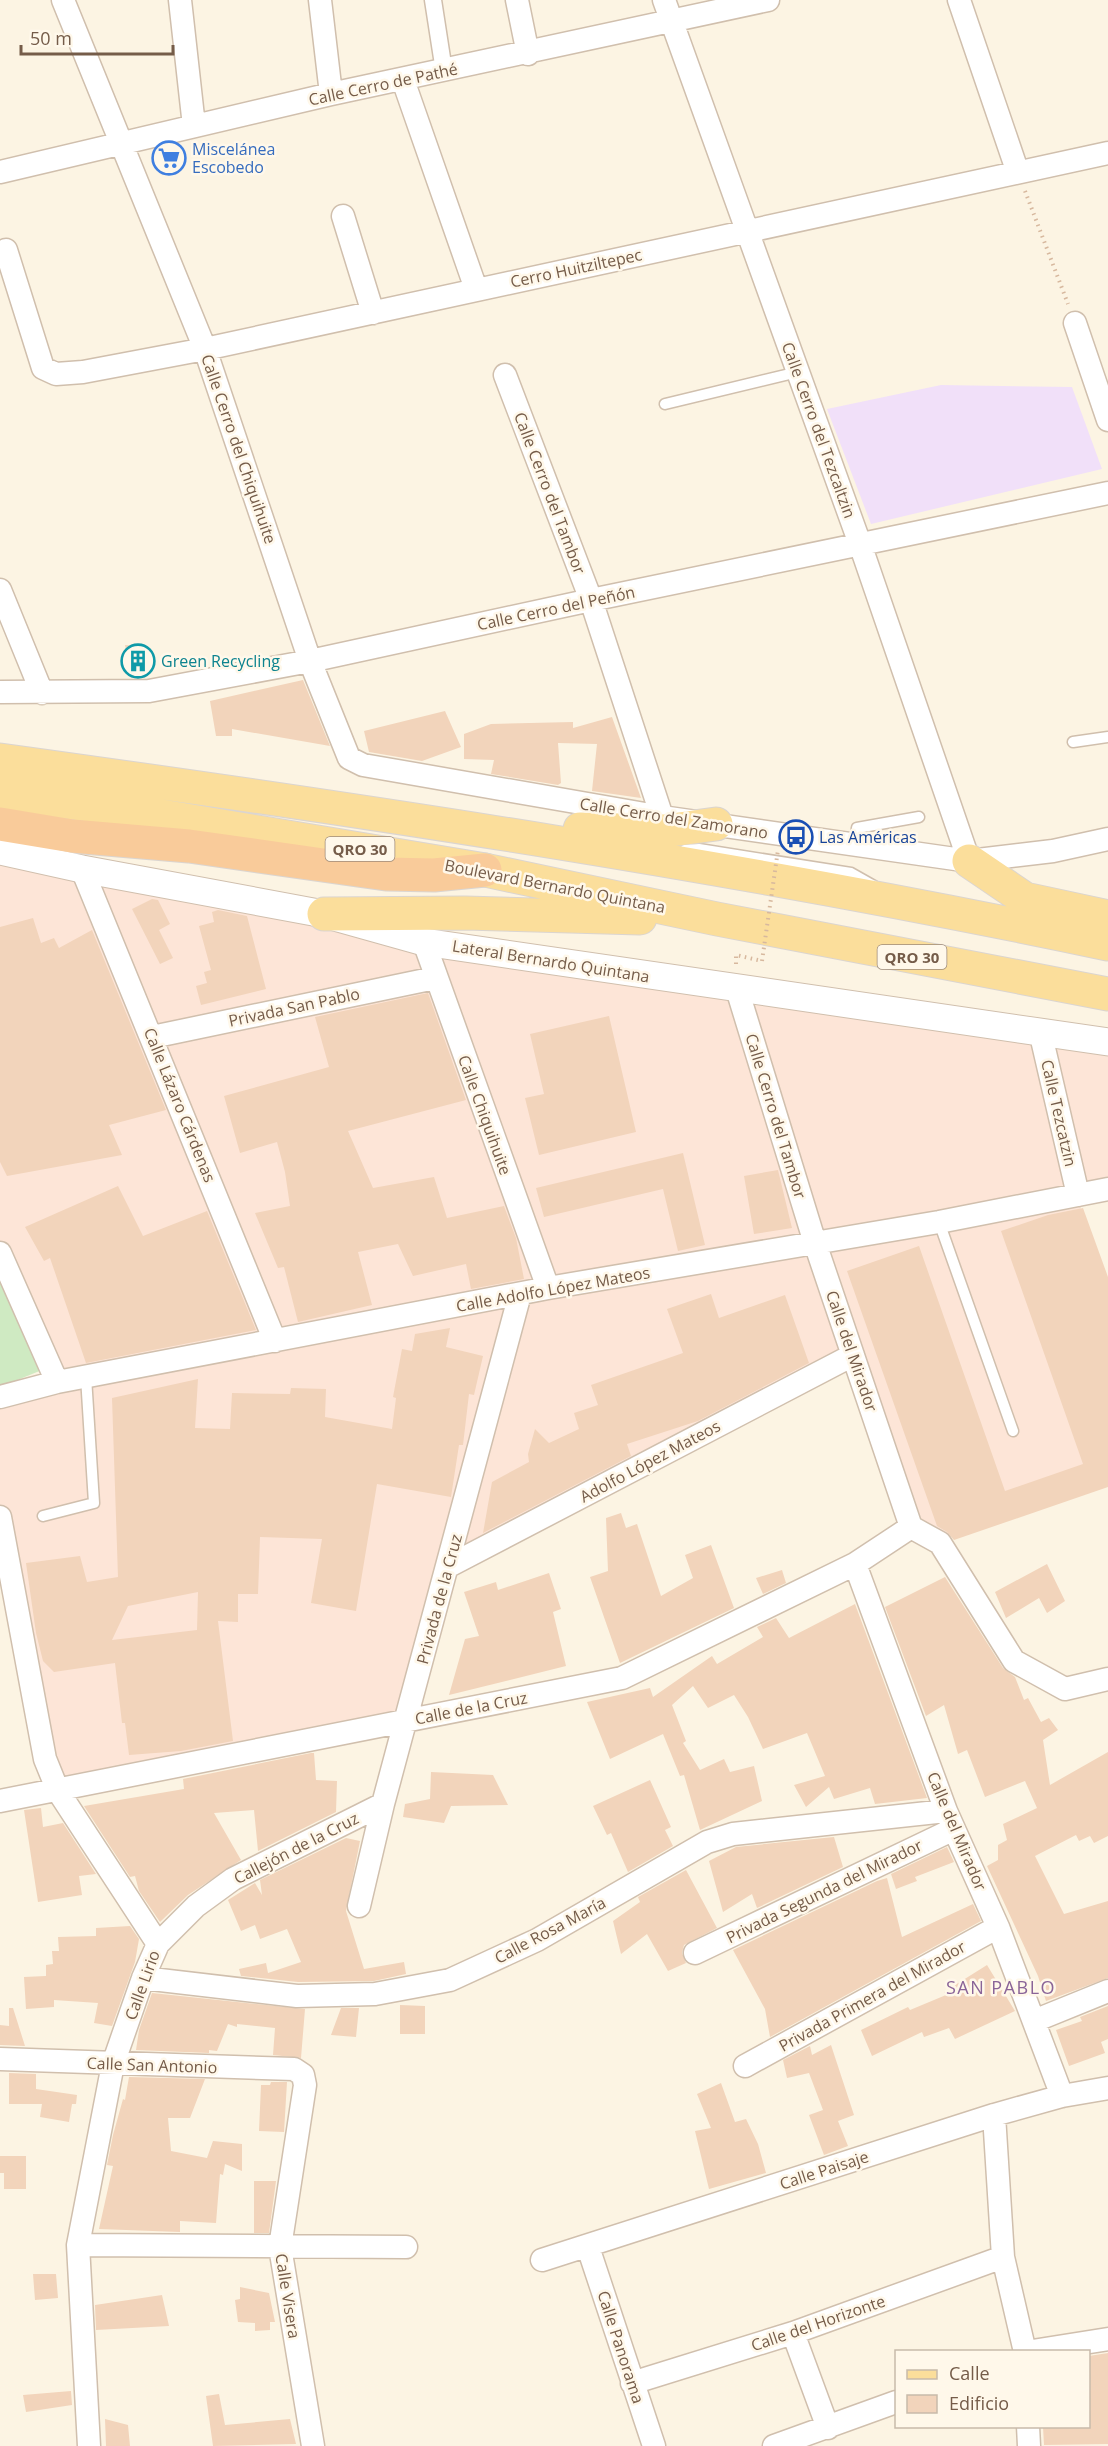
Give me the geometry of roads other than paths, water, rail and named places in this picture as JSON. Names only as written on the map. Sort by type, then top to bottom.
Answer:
[{"type":"highway","points":[[0,825],[72,836],[189,846],[386,874],[434,875],[485,870]]},
{"type":"main road","points":[[0,748],[140,779]]},
{"type":"main road","name":"QRO 30","points":[[0,760],[445,825],[608,852],[909,904],[1108,944]]},
{"type":"main road","name":"Boulevard Bernardo Quintana","points":[[0,793],[126,810],[485,870],[717,919],[1108,994]]},
{"type":"main road","points":[[445,825],[525,824],[664,831],[716,824]]},
{"type":"main road","points":[[969,861],[1025,899],[1108,917]]},
{"type":"main road","points":[[324,914],[465,913],[717,919]]},
{"type":"street","name":"Calle Cerro del Chiquihuite","points":[[63,0],[123,141],[205,350],[310,661],[349,758]]},
{"type":"street","points":[[180,0],[194,126]]},
{"type":"street","points":[[320,0],[331,94]]},
{"type":"street","points":[[433,0],[444,70]]},
{"type":"street","points":[[517,0],[528,54]]},
{"type":"street","name":"Calle Cerro de Pathé","points":[[0,172],[123,141],[331,94],[528,54],[667,10],[768,0]]},
{"type":"street","points":[[959,0],[1017,170]]},
{"type":"street","name":"Calle Cerro del Tezcaltzin","points":[[667,10],[860,544],[969,861]]},
{"type":"street","points":[[403,80],[476,289]]},
{"type":"street","name":"Cerro Huitziltepec","points":[[6,250],[43,368],[56,374],[83,372],[205,350],[476,289],[748,232],[1017,170],[1108,153]]},
{"type":"street","points":[[343,216],[373,313]]},
{"type":"street","points":[[1075,323],[1108,420]]},
{"type":"street","name":"Calle Cerro del Tambor","points":[[506,375],[591,600],[662,817]]},
{"type":"street","name":"Calle Cerro del Peñón","points":[[0,692],[148,691],[310,661],[591,600],[1108,493]]},
{"type":"street","points":[[0,590],[42,693]]},
{"type":"street","name":"Calle Cerro del Zamorano","points":[[349,758],[363,765],[662,817],[969,861],[1053,851],[1108,839]]},
{"type":"street","name":"Lateral Bernardo Quintana","points":[[0,851],[82,869],[324,914],[424,942],[1108,1042]]},
{"type":"street","name":"Calle Lázaro Cárdenas","points":[[82,869],[275,1341]]},
{"type":"street","name":"Calle Chiquihuite","points":[[424,942],[548,1288]]},
{"type":"street","name":"Privada San Pablo","points":[[152,1037],[435,978]]},
{"type":"street","name":"Calle Cerro del Tambor","points":[[737,989],[815,1243]]},
{"type":"street","name":"Calle Tezcatzin","points":[[1040,1031],[1078,1195]]},
{"type":"street","name":"Calle Adolfo López Mateos","points":[[0,1397],[57,1382],[548,1288],[939,1222],[1108,1189]]},
{"type":"street","name":"Calle del Mirador","points":[[815,1243],[911,1527]]},
{"type":"street","points":[[0,1253],[57,1382]]},
{"type":"street","name":"Privada de la Cruz","points":[[359,1906],[383,1804],[520,1294]]},
{"type":"street","name":"Adolfo López Mateos","points":[[447,1567],[853,1355]]},
{"type":"street","name":"Calle Lirio","points":[[0,1517],[45,1759],[58,1791],[158,1944],[143,1978],[113,2064],[78,2246],[89,2446]]},
{"type":"street","points":[[911,1527],[940,1543],[1014,1660],[1065,1689],[1108,1679]]},
{"type":"street","name":"Calle de la Cruz","points":[[0,1801],[622,1678],[855,1564],[911,1527]]},
{"type":"street","name":"Calle del Mirador","points":[[855,1564],[950,1820],[998,1927],[1062,2096]]},
{"type":"street","name":"Callejón de la Cruz","points":[[158,1944],[196,1906],[233,1879],[383,1804]]},
{"type":"street","name":"Privada Segunda del Mirador","points":[[694,1953],[950,1820]]},
{"type":"street","name":"Calle Rosa María","points":[[143,1978],[297,1996],[375,1994],[450,1980],[537,1940],[707,1842],[733,1834],[950,1820]]},
{"type":"street","name":"Privada Primera del Mirador","points":[[745,2066],[998,1927]]},
{"type":"street","points":[[1034,2021],[1108,1991]]},
{"type":"street","name":"Calle San Antonio","points":[[0,2059],[294,2069],[303,2074]]},
{"type":"street","name":"Calle Visera","points":[[303,2074],[305,2085],[279,2247],[313,2446]]},
{"type":"street","name":"Calle Paisaje","points":[[542,2260],[994,2115],[1062,2096],[1108,2088]]},
{"type":"street","points":[[994,2115],[1003,2257],[1026,2350]]},
{"type":"street","points":[[78,2246],[406,2247]]},
{"type":"street","name":"Calle Panorama","points":[[588,2247],[654,2446]]},
{"type":"street","name":"Calle del Horizonte","points":[[632,2383],[793,2333],[1003,2257]]},
{"type":"street","points":[[793,2333],[828,2428]]},
{"type":"street","points":[[1039,2350],[1108,2339]]},
{"type":"street","points":[[774,2446],[895,2403]]},
{"type":"street","points":[[1028,2428],[1029,2446]]},
{"type":"lane","points":[[664,404],[798,372]]},
{"type":"lane","points":[[1073,742],[1108,737]]},
{"type":"lane","points":[[855,845],[857,828],[919,817]]},
{"type":"lane","points":[[939,1222],[1013,1431]]},
{"type":"lane","points":[[43,1516],[94,1503],[86,1377]]},
{"type":"place","name":"Miscelánea Escobedo","points":[[169,158]]},
{"type":"place","name":"Green Recycling","points":[[138,661]]},
{"type":"place","name":"Las Américas","points":[[796,837]]},
{"type":"district","name":"SAN PABLO","points":[[1001,1987]]}]
